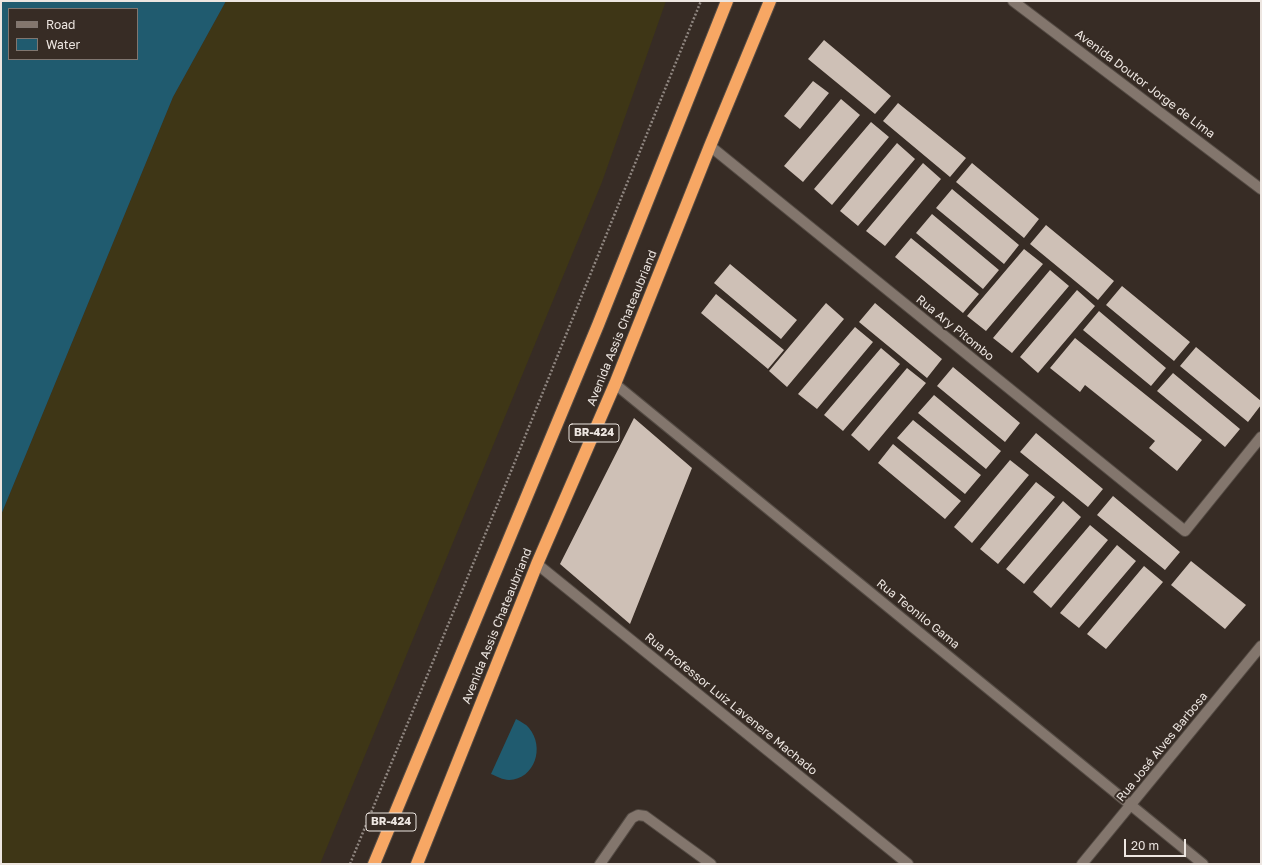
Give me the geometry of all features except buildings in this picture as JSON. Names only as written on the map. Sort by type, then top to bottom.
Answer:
[{"type":"highway","name":"Avenida Assis Chateaubriand","points":[[374,864],[598,325],[726,1]]},
{"type":"highway","name":"Avenida Assis Chateaubriand","points":[[417,864],[536,564],[615,384],[710,146],[770,1]]},
{"type":"highway","points":[[380,864],[398,805]]},
{"type":"street","name":"Avenida Doutor Jorge de Lima","points":[[1013,1],[1261,189]]},
{"type":"street","name":"Rua Ary Pitombo","points":[[710,146],[1185,531],[1261,437]]},
{"type":"street","name":"Rua Teonilo Gama","points":[[615,384],[1203,864]]},
{"type":"street","name":"Rua Professor Luiz Lavenere Machado","points":[[536,564],[908,864]]},
{"type":"street","name":"Rua José Alves Barbosa","points":[[1082,864],[1132,805],[1261,646]]},
{"type":"street","points":[[600,864],[632,818],[638,815],[645,816],[711,864]]},
{"type":"path","points":[[350,864],[514,464],[701,1]]},
{"type":"sand","points":[[226,1],[666,1],[602,182],[320,864],[1,864],[1,515],[173,97]]},
{"type":"water","points":[[1,1],[226,1],[173,97],[1,515]]},
{"type":"water","points":[[516,719],[528,727],[534,736],[537,753],[531,768],[525,774],[518,778],[507,780],[491,774]]}]
